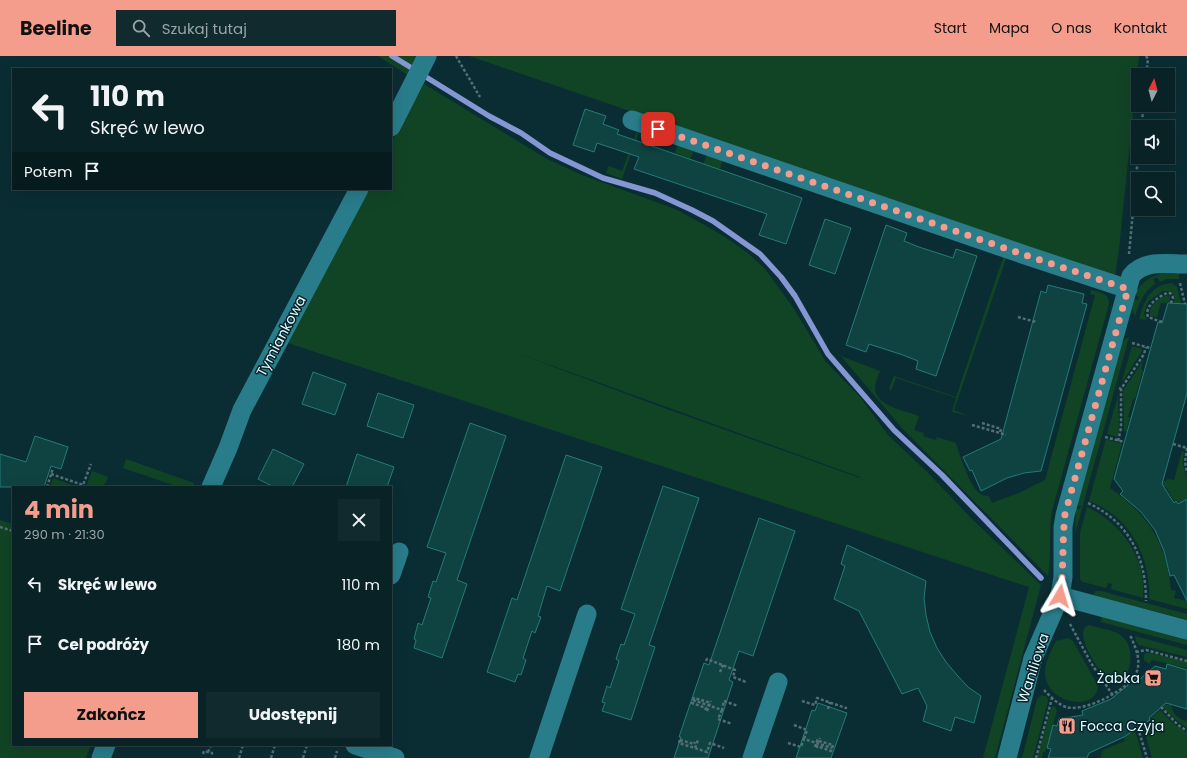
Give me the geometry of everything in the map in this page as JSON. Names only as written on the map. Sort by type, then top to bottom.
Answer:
[{"type":"street","points":[[392,125],[427,56]]},
{"type":"street","points":[[632,120],[1028,256],[1132,279],[1143,267],[1155,264],[1187,264]]},
{"type":"street","name":"Tymiankowa","points":[[213,482],[228,448],[242,410],[358,190]]},
{"type":"street","name":"Waniliowa","points":[[1006,758],[1033,658],[1060,596],[1063,577],[1063,527],[1065,514],[1132,279]]},
{"type":"street","points":[[392,572],[399,552]]},
{"type":"street","points":[[1060,596],[1187,630]]},
{"type":"street","points":[[539,758],[587,614]]},
{"type":"street","points":[[752,758],[778,682]]},
{"type":"street","points":[[101,758],[106,746]]},
{"type":"street","points":[[346,748],[395,758]]},
{"type":"path","points":[[456,56],[480,97]]},
{"type":"path","points":[[1146,56],[1148,59],[1147,68]]},
{"type":"path","points":[[1132,279],[1128,258],[1137,164]]},
{"type":"path","points":[[1180,282],[1185,304]]},
{"type":"path","points":[[1162,322],[1148,317],[1147,314],[1149,307],[1167,293],[1170,293],[1173,296],[1173,300],[1170,303]]},
{"type":"path","points":[[1018,317],[1036,322]]},
{"type":"path","points":[[1136,344],[1150,348]]},
{"type":"path","points":[[1118,441],[1121,428],[1121,389],[1144,354],[1146,347]]},
{"type":"path","points":[[982,423],[1001,429],[1000,433]]},
{"type":"path","points":[[972,425],[1006,435]]},
{"type":"path","points":[[1104,436],[1124,442]]},
{"type":"path","points":[[1173,444],[1187,448],[1185,462],[1187,473]]},
{"type":"path","points":[[51,474],[83,485],[91,464]]},
{"type":"path","points":[[47,486],[53,468]]},
{"type":"path","points":[[1086,502],[1098,508],[1114,520],[1136,548],[1145,575],[1146,601]]},
{"type":"path","points":[[0,527],[12,531]]},
{"type":"path","points":[[1070,624],[1091,663],[1113,696]]},
{"type":"path","points":[[1039,686],[1052,698],[1066,707],[1078,708],[1113,696],[1135,674],[1138,666],[1136,652],[1129,632]]},
{"type":"path","points":[[1136,652],[1146,650],[1187,661]]},
{"type":"path","points":[[723,665],[720,670],[720,666],[706,661],[707,660],[723,665],[735,670],[733,677],[746,682]]},
{"type":"path","points":[[694,698],[708,702],[710,700],[709,706],[706,711],[706,708],[692,703],[693,700],[694,698]]},
{"type":"path","points":[[802,701],[815,706],[817,698],[830,702],[846,708],[846,709],[832,704],[829,708],[830,702]]},
{"type":"path","points":[[1036,758],[1052,698]]},
{"type":"path","points":[[693,700],[722,710]]},
{"type":"path","points":[[732,724],[718,719],[724,701],[738,706]]},
{"type":"path","points":[[1161,707],[1178,725],[1187,730]]},
{"type":"path","points":[[788,743],[801,748],[807,730],[794,725]]},
{"type":"path","points":[[1138,728],[1147,758]]},
{"type":"path","points":[[819,738],[819,741],[833,746],[832,748],[831,751],[818,746],[816,748],[819,738]]},
{"type":"path","points":[[804,739],[832,748]]},
{"type":"path","points":[[695,748],[696,741],[694,744],[680,740],[679,742],[695,748],[708,752],[710,743],[724,748]]},
{"type":"path","points":[[208,752],[210,746]]},
{"type":"path","points":[[239,758],[243,746]]},
{"type":"path","points":[[271,758],[275,746]]},
{"type":"path","points":[[303,758],[307,746]]},
{"type":"path","points":[[335,758],[346,748]]},
{"type":"path","points":[[203,754],[204,751],[212,753],[211,756]]},
{"type":"green space","points":[[378,56],[420,56],[409,76]]},
{"type":"green space","points":[[469,56],[1139,56],[1138,68],[1131,68],[1131,112],[1133,112],[1132,120],[1131,120],[1131,133],[1115,277]]},
{"type":"green space","points":[[424,84],[547,159],[582,175],[675,209],[701,223],[728,239],[749,254],[765,269],[794,309],[826,362],[860,397],[888,435],[929,474],[974,521],[1041,585],[995,758],[983,758],[1029,587],[288,343],[367,190],[392,190],[392,141]],"holes":[[[509,350],[860,477],[653,404]]]},
{"type":"green space","points":[[637,131],[638,134],[622,179],[606,173],[609,166],[622,171]]},
{"type":"green space","points":[[678,144],[694,149],[687,169],[689,158],[675,153]]},
{"type":"green space","points":[[707,154],[723,159],[720,169],[705,164],[702,174],[700,174]]},
{"type":"green space","points":[[1004,255],[1007,256],[954,410],[969,416],[952,412],[956,398],[896,378],[891,391],[889,388],[894,376],[956,397]]},
{"type":"green space","points":[[1166,273],[1179,273],[1179,279],[1167,279],[1160,282],[1157,277],[1153,279],[1155,284],[1142,298],[1135,316],[1132,310],[1134,299],[1138,300],[1139,297],[1135,295],[1137,290],[1144,282],[1152,277]]},
{"type":"green space","points":[[1172,283],[1177,287],[1181,303],[1174,303],[1175,297],[1171,291],[1163,291],[1147,304],[1144,314],[1147,320],[1139,320],[1143,307],[1153,290],[1165,284]]},
{"type":"green space","points":[[1091,290],[1101,292],[1106,295],[1109,300],[1109,304],[1052,511],[1048,576],[901,427],[841,356],[880,371],[875,387],[877,395],[880,400],[892,407],[919,416],[914,430],[924,433],[923,436],[936,440],[937,437],[956,443],[965,469],[975,489],[983,495],[989,496],[992,503],[1019,493],[1045,480],[1095,295],[1090,294]]},
{"type":"green space","points":[[1168,295],[1170,296],[1170,300],[1167,303],[1161,303],[1157,317],[1150,316],[1152,306],[1161,298]]},
{"type":"green space","points":[[1129,337],[1075,534],[1076,509],[1080,509],[1081,506],[1077,505],[1121,345],[1125,339]]},
{"type":"green space","points":[[1132,346],[1142,349],[1142,351],[1121,384]]},
{"type":"green space","points":[[1144,359],[1141,369],[1143,370],[1128,417],[1130,417],[1126,432],[1124,431],[1123,391]]},
{"type":"green space","points":[[1118,396],[1119,430],[1117,437],[1107,434]]},
{"type":"green space","points":[[1106,439],[1122,444],[1110,488],[1124,498],[1135,509],[1153,532],[1160,544],[1165,558],[1171,590],[1176,591],[1174,598],[1187,601],[1187,609],[1149,599],[1148,574],[1145,562],[1134,538],[1118,519],[1106,510],[1089,501]]},
{"type":"green space","points":[[1182,451],[1184,452],[1183,465],[1187,478],[1187,498],[1179,503],[1177,500],[1174,501],[1166,487],[1162,486],[1163,481],[1166,481],[1167,479],[1174,480]]},
{"type":"green space","points":[[126,459],[194,483],[192,486],[176,486],[123,468]]},
{"type":"green space","points":[[92,471],[108,477],[106,483],[101,486],[86,486]]},
{"type":"green space","points":[[53,478],[75,486],[50,486]]},
{"type":"green space","points":[[1087,507],[1111,522],[1121,532],[1129,544],[1141,569],[1143,598],[1111,589],[1112,584],[1108,583],[1106,588],[1083,582],[1080,579],[1080,533]]},
{"type":"green space","points":[[0,520],[12,524],[12,746],[91,746],[86,758],[0,758]]},
{"type":"green space","points":[[1096,591],[1101,591],[1187,614],[1187,620],[1093,595]]},
{"type":"green space","points":[[1102,616],[1187,639],[1187,645],[1101,622]]},
{"type":"green space","points":[[1089,625],[1117,633],[1125,639],[1129,648],[1129,667],[1126,676],[1120,681],[1114,683],[1106,679],[1088,651],[1083,635],[1084,629]]},
{"type":"green space","points":[[1135,636],[1187,650],[1187,657],[1139,645]]},
{"type":"green space","points":[[1068,638],[1073,641],[1098,686],[1095,694],[1089,700],[1081,702],[1071,701],[1061,697],[1053,691],[1047,682],[1045,671],[1046,663],[1056,641]]},
{"type":"green space","points":[[1146,653],[1187,662],[1187,668],[1152,660],[1149,664],[1144,660],[1144,655]]},
{"type":"green space","points":[[1042,695],[1047,697],[1048,701],[1033,758],[1022,758],[1037,699]]},
{"type":"green space","points":[[1165,705],[1171,705],[1176,716],[1186,721],[1187,719],[1187,728],[1163,707]]},
{"type":"green space","points":[[1055,706],[1057,711],[1045,752],[1043,752],[1042,758],[1037,758],[1051,709]]},
{"type":"green space","points":[[1160,710],[1175,725],[1187,733],[1187,758],[1152,758],[1143,727],[1153,721],[1151,718]]},
{"type":"green space","points":[[1135,731],[1143,758],[1100,758],[1103,750],[1125,741],[1124,737]]},
{"type":"building","points":[[585,109],[606,116],[603,124],[619,130],[617,134],[802,198],[786,244],[759,235],[767,214],[634,169],[639,157],[597,143],[594,152],[573,145]]},
{"type":"building","points":[[825,219],[851,228],[835,274],[809,265]]},
{"type":"building","points":[[886,225],[907,233],[904,241],[919,247],[953,258],[956,249],[977,256],[936,376],[916,369],[918,361],[903,355],[869,344],[866,352],[846,345]]},
{"type":"building","points":[[1048,285],[1084,294],[1082,303],[1087,304],[1041,471],[1024,473],[1007,478],[981,491],[972,470],[970,471],[963,457],[1001,439],[1041,291],[1046,293]]},
{"type":"building","points":[[1168,303],[1187,304],[1187,393],[1162,484],[1174,503],[1176,501],[1178,504],[1187,499],[1187,601],[1174,575],[1170,576],[1164,551],[1155,530],[1141,512],[1120,494],[1123,491],[1114,479],[1158,322],[1162,323]]},
{"type":"building","points":[[313,372],[346,384],[335,415],[302,404]]},
{"type":"building","points":[[378,393],[414,405],[403,438],[367,426]]},
{"type":"building","points":[[470,423],[506,436],[457,580],[467,584],[442,658],[414,648],[416,640],[414,639],[418,623],[422,625],[431,598],[428,597],[433,581],[436,582],[446,553],[427,547]]},
{"type":"building","points":[[35,436],[68,447],[61,469],[51,466],[44,486],[0,487],[0,454],[26,462]]},
{"type":"building","points":[[273,449],[304,464],[293,486],[272,486],[258,479]]},
{"type":"building","points":[[357,454],[394,467],[387,486],[346,486]]},
{"type":"building","points":[[566,455],[602,467],[560,591],[547,586],[538,616],[541,617],[535,633],[532,631],[523,658],[526,660],[521,675],[518,674],[515,682],[487,672],[512,598],[517,600]]},
{"type":"building","points":[[663,486],[699,498],[649,645],[655,647],[631,720],[602,711],[605,703],[602,702],[607,686],[610,688],[619,661],[616,659],[621,644],[624,645],[635,614],[621,609]]},
{"type":"building","points":[[759,518],[795,531],[753,656],[739,651],[729,680],[733,682],[708,758],[674,758],[681,737],[679,737],[704,663],[709,665]]},
{"type":"building","points":[[847,545],[926,581],[924,598],[926,615],[930,632],[937,648],[946,662],[968,687],[981,696],[974,723],[955,717],[951,731],[923,721],[927,706],[918,688],[902,694],[859,611],[834,599],[845,566],[841,564]]},
{"type":"building","points":[[1167,664],[1187,670],[1187,709],[1166,703],[1149,718],[1150,720],[1124,737],[1089,753],[1087,758],[1048,758],[1051,749],[1047,748],[1053,725],[1057,726],[1059,719],[1083,715],[1082,711],[1111,699],[1138,677],[1140,679],[1155,666],[1166,669]]},
{"type":"building","points":[[818,703],[847,713],[831,758],[796,758],[812,710],[815,711]]},
{"type":"waterway","points":[[392,56],[410,67]]},
{"type":"waterway","points":[[426,77],[489,116],[521,133],[550,153],[603,178],[655,193],[692,210],[713,221],[760,254],[781,277],[795,296],[828,354],[894,430],[942,475],[1041,578]]},
{"type":"place","name":"Żabka","points":[[1153,678]]},
{"type":"place","name":"Focca Czyja","points":[[1067,726]]},
{"type":"route","points":[[658,129],[1128,289],[1065,514],[1063,527],[1063,577],[1060,596]]}]
